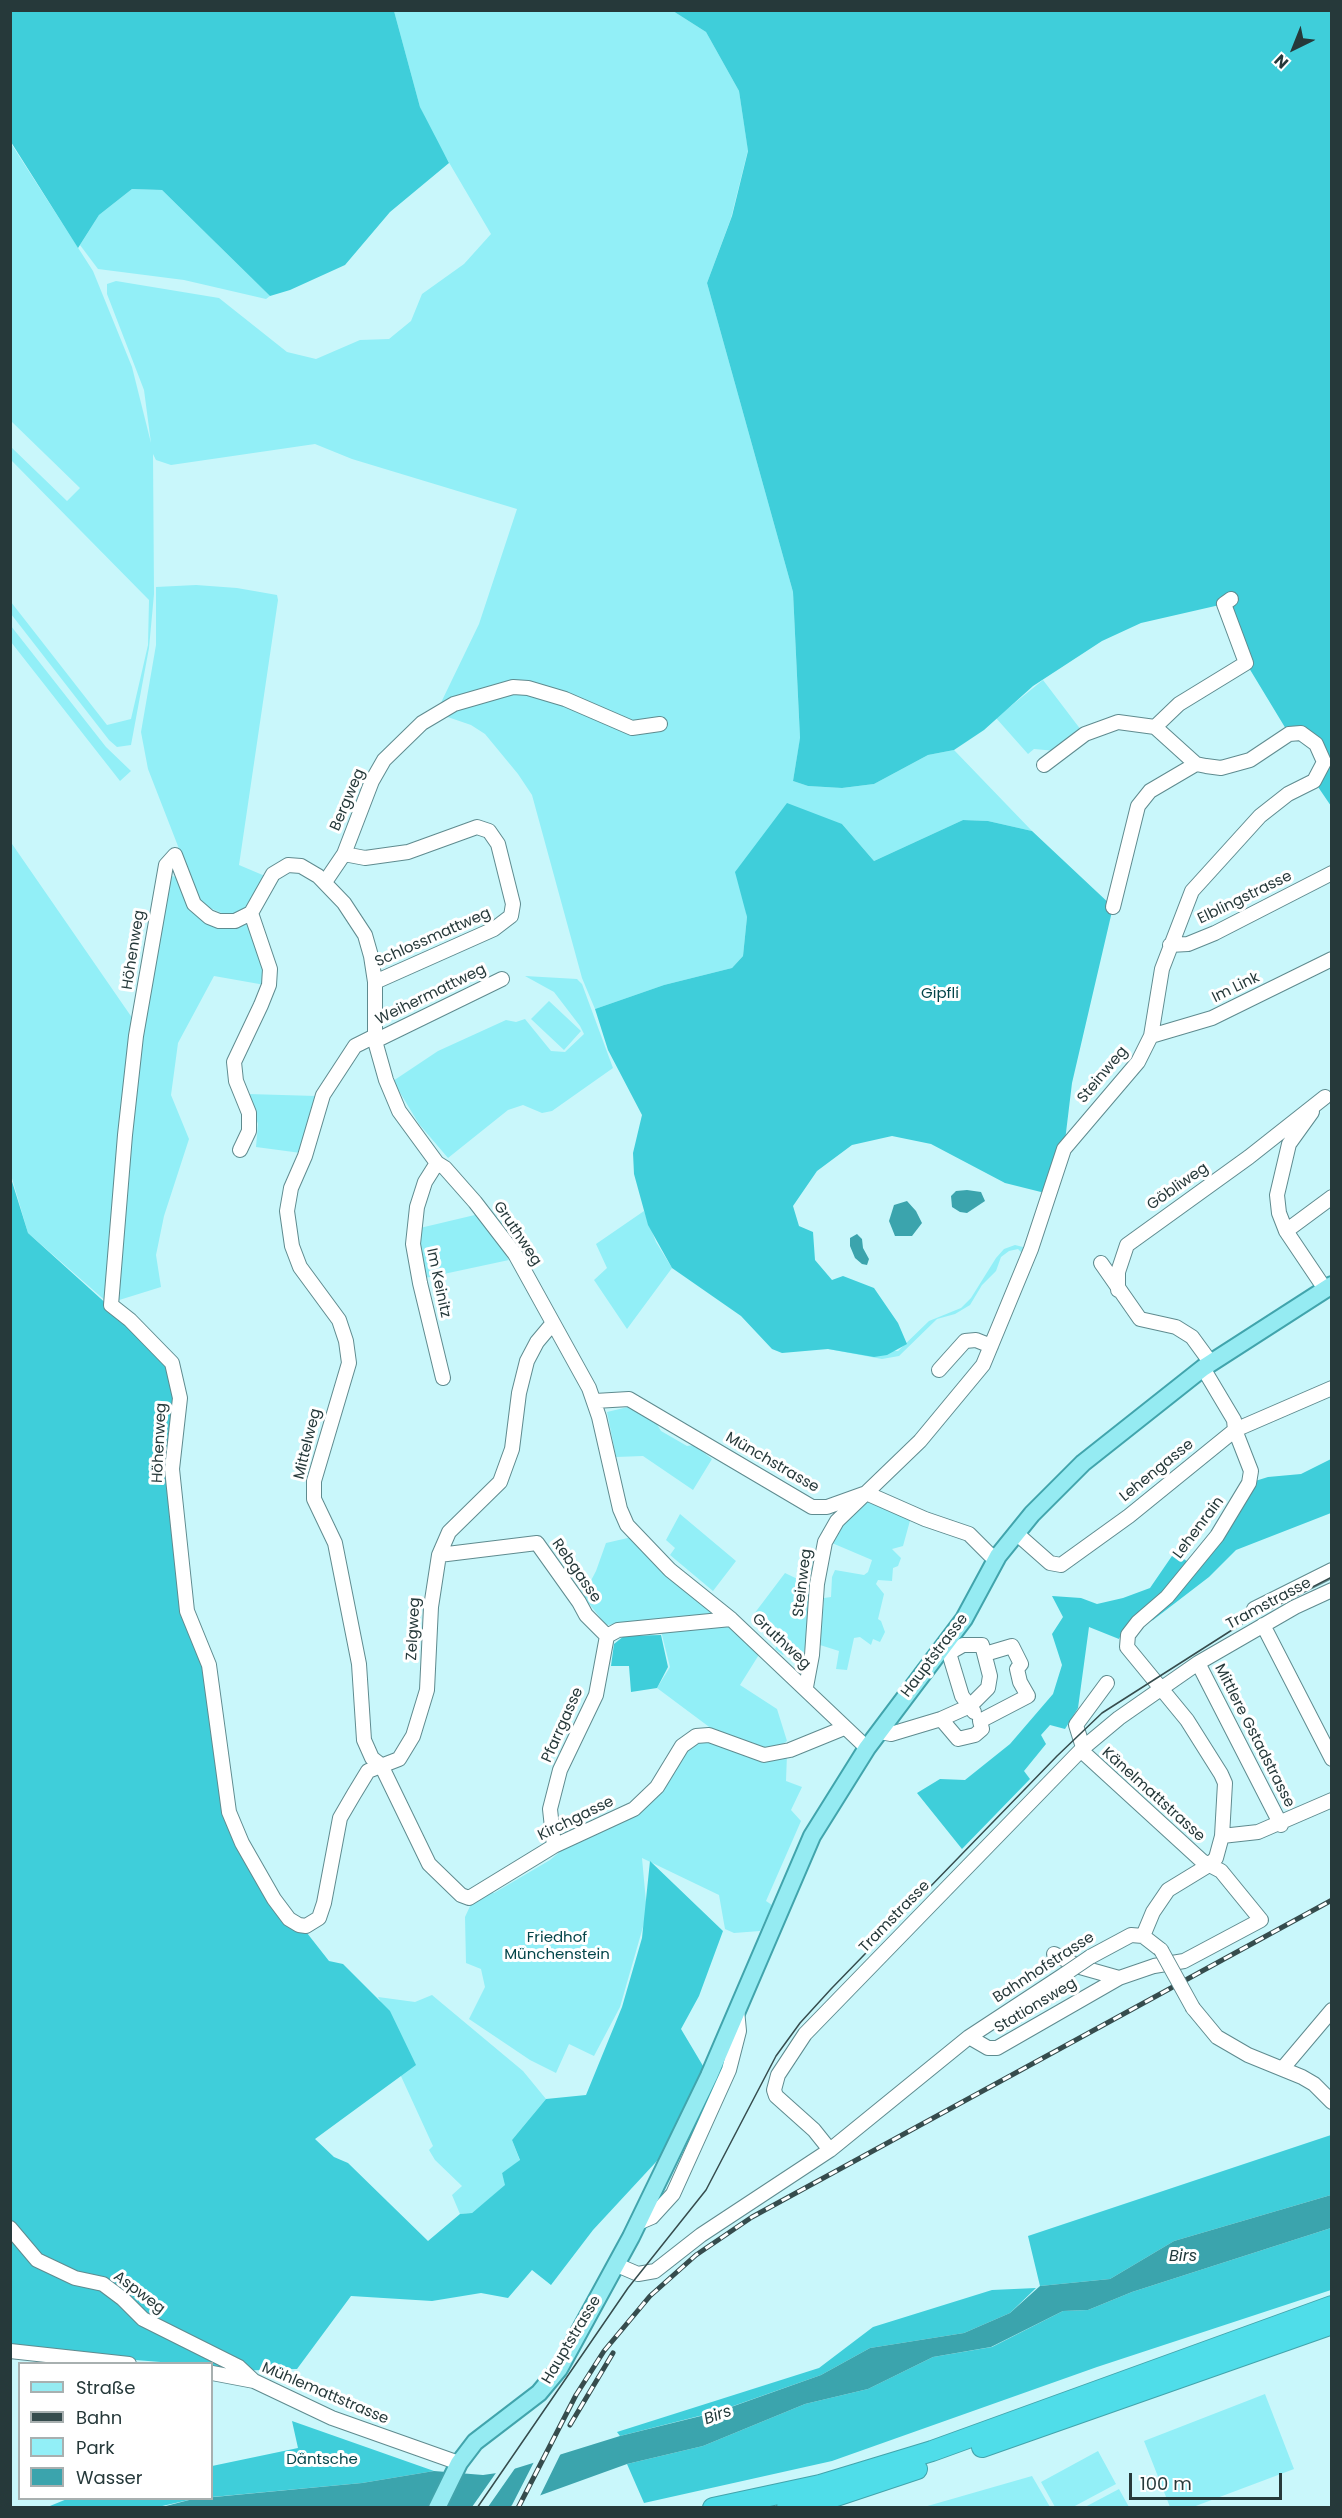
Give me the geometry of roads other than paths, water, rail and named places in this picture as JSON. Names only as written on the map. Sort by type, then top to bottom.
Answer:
[{"type":"highway","points":[[712,2508],[820,2485],[932,2451],[1332,2306]]},
{"type":"highway","points":[[787,2508],[836,2496],[1065,2420],[1332,2324]]},
{"type":"main road","name":"Hauptstrasse","points":[[437,2508],[459,2463],[485,2432],[527,2403],[559,2368],[617,2265],[709,2076],[812,1836],[867,1748],[945,1649],[969,1612],[983,1580],[998,1557],[1016,1533],[1083,1463],[1207,1366],[1328,1287]]},
{"type":"street","points":[[1155,727],[1179,704],[1246,663],[1224,604],[1231,599]]},
{"type":"street","name":"Bergweg","points":[[325,882],[344,854],[372,781],[384,760],[436,713],[487,693],[513,687],[528,688],[565,699],[632,728],[660,724]]},
{"type":"street","points":[[1044,765],[1085,734],[1118,722],[1155,727],[1196,764],[1149,791],[1138,806],[1113,907]]},
{"type":"street","name":"Steinweg","points":[[806,1687],[812,1655],[817,1584],[825,1542],[837,1521],[934,1425],[978,1373],[1031,1249],[1064,1149],[1138,1062],[1151,1036],[1162,969],[1192,891],[1260,816],[1288,794],[1314,781],[1324,762],[1316,744],[1301,733],[1289,734],[1250,760],[1221,768],[1196,764]]},
{"type":"street","name":"Schlossmattweg","points":[[344,854],[365,858],[408,852],[477,826],[489,831],[498,844],[513,904],[511,916],[494,929],[375,982]]},
{"type":"street","name":"Höhenweg","points":[[251,913],[235,921],[225,922],[201,911],[194,904],[175,855],[166,865],[136,1036],[111,1305],[130,1320],[172,1363],[180,1398],[172,1469],[187,1611],[209,1665],[229,1812],[242,1843],[282,1911],[289,1919],[306,1926]]},
{"type":"street","name":"Gruthweg","points":[[251,913],[270,879],[282,867],[301,866],[325,882],[356,918],[365,935],[375,982],[375,1038],[386,1080],[399,1111],[437,1163],[445,1168],[514,1254],[553,1323],[595,1401],[620,1509],[627,1525],[670,1570],[731,1619],[806,1687],[844,1728],[867,1748]]},
{"type":"street","name":"Elblingstrasse","points":[[1170,945],[1188,944],[1215,933],[1332,873]]},
{"type":"street","points":[[240,1150],[249,1131],[249,1113],[233,1071],[234,1062],[269,985],[270,969],[251,913]]},
{"type":"street","name":"Im Link","points":[[1151,1036],[1212,1018],[1332,959]]},
{"type":"street","name":"Weihermattweg","points":[[375,1038],[502,980]]},
{"type":"street","name":"Mittelweg","points":[[375,1038],[355,1046],[323,1095],[305,1156],[291,1188],[287,1211],[291,1246],[300,1267],[339,1320],[346,1341],[348,1364],[314,1481],[314,1499],[335,1543],[359,1664],[364,1740],[372,1758],[381,1765],[429,1864],[461,1895],[469,1898]]},
{"type":"street","points":[[1328,1095],[1289,1144],[1277,1195],[1279,1213],[1286,1232],[1328,1287]]},
{"type":"street","name":"Göbliweg","points":[[1118,1290],[1118,1272],[1127,1245],[1249,1157],[1328,1095]]},
{"type":"street","points":[[1249,1157],[1266,1152],[1276,1154],[1284,1162]]},
{"type":"street","name":"Im Keinitz","points":[[437,1163],[425,1182],[417,1207],[413,1244],[443,1378]]},
{"type":"street","points":[[1286,1232],[1332,1197]]},
{"type":"street","name":"Lehenrain","points":[[1101,1263],[1140,1318],[1176,1327],[1192,1337],[1234,1420],[1235,1430],[1251,1470],[1243,1497],[1217,1536],[1167,1597],[1138,1622],[1128,1635],[1127,1647],[1187,1720],[1225,1783],[1222,1836],[1216,1858],[1209,1865]]},
{"type":"street","name":"Zelgweg","points":[[306,1926],[319,1918],[324,1903],[340,1818],[369,1771],[399,1759],[407,1750],[427,1690],[431,1607],[439,1555],[449,1532],[500,1482],[512,1449],[519,1393],[527,1360],[537,1342],[553,1323]]},
{"type":"street","points":[[939,1370],[965,1341],[976,1340],[991,1346]]},
{"type":"street","name":"Lehengasse","points":[[1016,1533],[1050,1563],[1061,1565],[1129,1516],[1235,1430],[1332,1388]]},
{"type":"street","name":"Münchstrasse","points":[[595,1401],[629,1399],[812,1507],[826,1507],[866,1493]]},
{"type":"street","points":[[866,1493],[925,1520],[969,1534],[990,1555],[998,1557]]},
{"type":"street","name":"Rebgasse","points":[[439,1555],[537,1543],[586,1615],[607,1636]]},
{"type":"street","name":"Tramstrasse","points":[[1254,1609],[1332,1570]]},
{"type":"street","name":"Tramstrasse","points":[[830,2150],[814,2130],[776,2096],[774,2083],[785,2062],[805,2034],[1083,1748],[1160,1688],[1198,1663],[1263,1625],[1332,1590]]},
{"type":"street","points":[[607,1636],[618,1630],[731,1619]]},
{"type":"street","points":[[1263,1625],[1332,1759]]},
{"type":"street","name":"Pfarrgasse","points":[[554,1846],[550,1809],[560,1770],[596,1695],[607,1636]]},
{"type":"street","points":[[880,1732],[891,1734],[941,1719],[970,1706],[988,1688],[990,1682],[982,1645],[963,1645],[945,1649],[962,1696],[970,1706],[981,1720],[982,1729],[975,1735],[958,1739],[941,1719]]},
{"type":"street","points":[[981,1720],[1028,1695],[1017,1669],[1021,1664],[1012,1647],[985,1654]]},
{"type":"street","name":"Mittlere Gstadstrasse","points":[[1198,1663],[1281,1825]]},
{"type":"street","name":"Känelmattstrasse","points":[[1107,1683],[1076,1725],[1083,1748],[1090,1760],[1202,1862],[1209,1865]]},
{"type":"street","name":"Kirchgasse","points":[[469,1898],[554,1846],[634,1809],[657,1787],[682,1746],[696,1736],[710,1735],[764,1755],[790,1750],[844,1728]]},
{"type":"street","points":[[1222,1836],[1258,1832],[1281,1825],[1332,1800]]},
{"type":"street","points":[[1209,1865],[1168,1890],[1153,1912],[1143,1936],[1161,1950],[1193,2008],[1217,2037],[1233,2048],[1283,2068],[1314,2084],[1332,2102]]},
{"type":"street","name":"Stationsweg","points":[[969,2037],[988,2049],[997,2048],[1119,1978],[1154,1966],[1184,1961],[1261,1920],[1227,1878],[1209,1865]]},
{"type":"street","name":"Bahnhofstrasse","points":[[830,2150],[969,2037],[1108,1945],[1131,1935],[1143,1936]]},
{"type":"street","name":"Stationsweg","points":[[1054,1954],[1080,1966],[1119,1978]]},
{"type":"street","points":[[1283,2068],[1332,2010]]},
{"type":"street","points":[[617,2265],[638,2274],[652,2273],[701,2235],[830,2150]]},
{"type":"street","name":"Aspweg","points":[[10,2228],[37,2260],[75,2278],[103,2284],[123,2298],[143,2319],[239,2367],[254,2381]]},
{"type":"street","points":[[10,2351],[111,2362]]},
{"type":"street","name":"Mühlemattstrasse","points":[[213,2373],[254,2381],[332,2418],[459,2463]]},
{"type":"water","points":[[956,1191],[981,1192],[985,1201],[967,1213],[960,1212],[952,1207],[951,1196]]},
{"type":"water","points":[[907,1201],[916,1211],[922,1223],[912,1236],[895,1236],[889,1221],[894,1205]]},
{"type":"water","points":[[857,1234],[862,1239],[863,1248],[869,1259],[867,1265],[855,1258],[850,1246],[850,1238]]},
{"type":"water","name":"Birs","points":[[1331,2195],[1331,2228],[1132,2292],[1088,2310],[1063,2311],[991,2347],[933,2357],[868,2389],[805,2404],[703,2446],[627,2464],[508,2507],[158,2508],[189,2500],[213,2500],[213,2497],[362,2483],[434,2471],[483,2475],[504,2472],[620,2436],[717,2412],[821,2375],[870,2348],[964,2333],[1010,2313],[1040,2286],[1110,2279],[1174,2241]]},
{"type":"tram line","points":[[477,2508],[628,2288],[706,2190],[776,2056],[800,2023],[831,1989],[1057,1756],[1102,1713],[1243,1623],[1332,1577]]},
{"type":"railway","points":[[518,2508],[576,2395],[604,2351],[650,2296],[696,2255],[752,2217],[1332,1900]]},
{"type":"railway","points":[[570,2425],[613,2353]]},
{"type":"park label","name":"Gipfli","points":[[940,994]]},
{"type":"park label","name":"Friedhof Münchenstein","points":[[557,1946]]},
{"type":"park label","name":"Däntsche","points":[[322,2460]]}]
